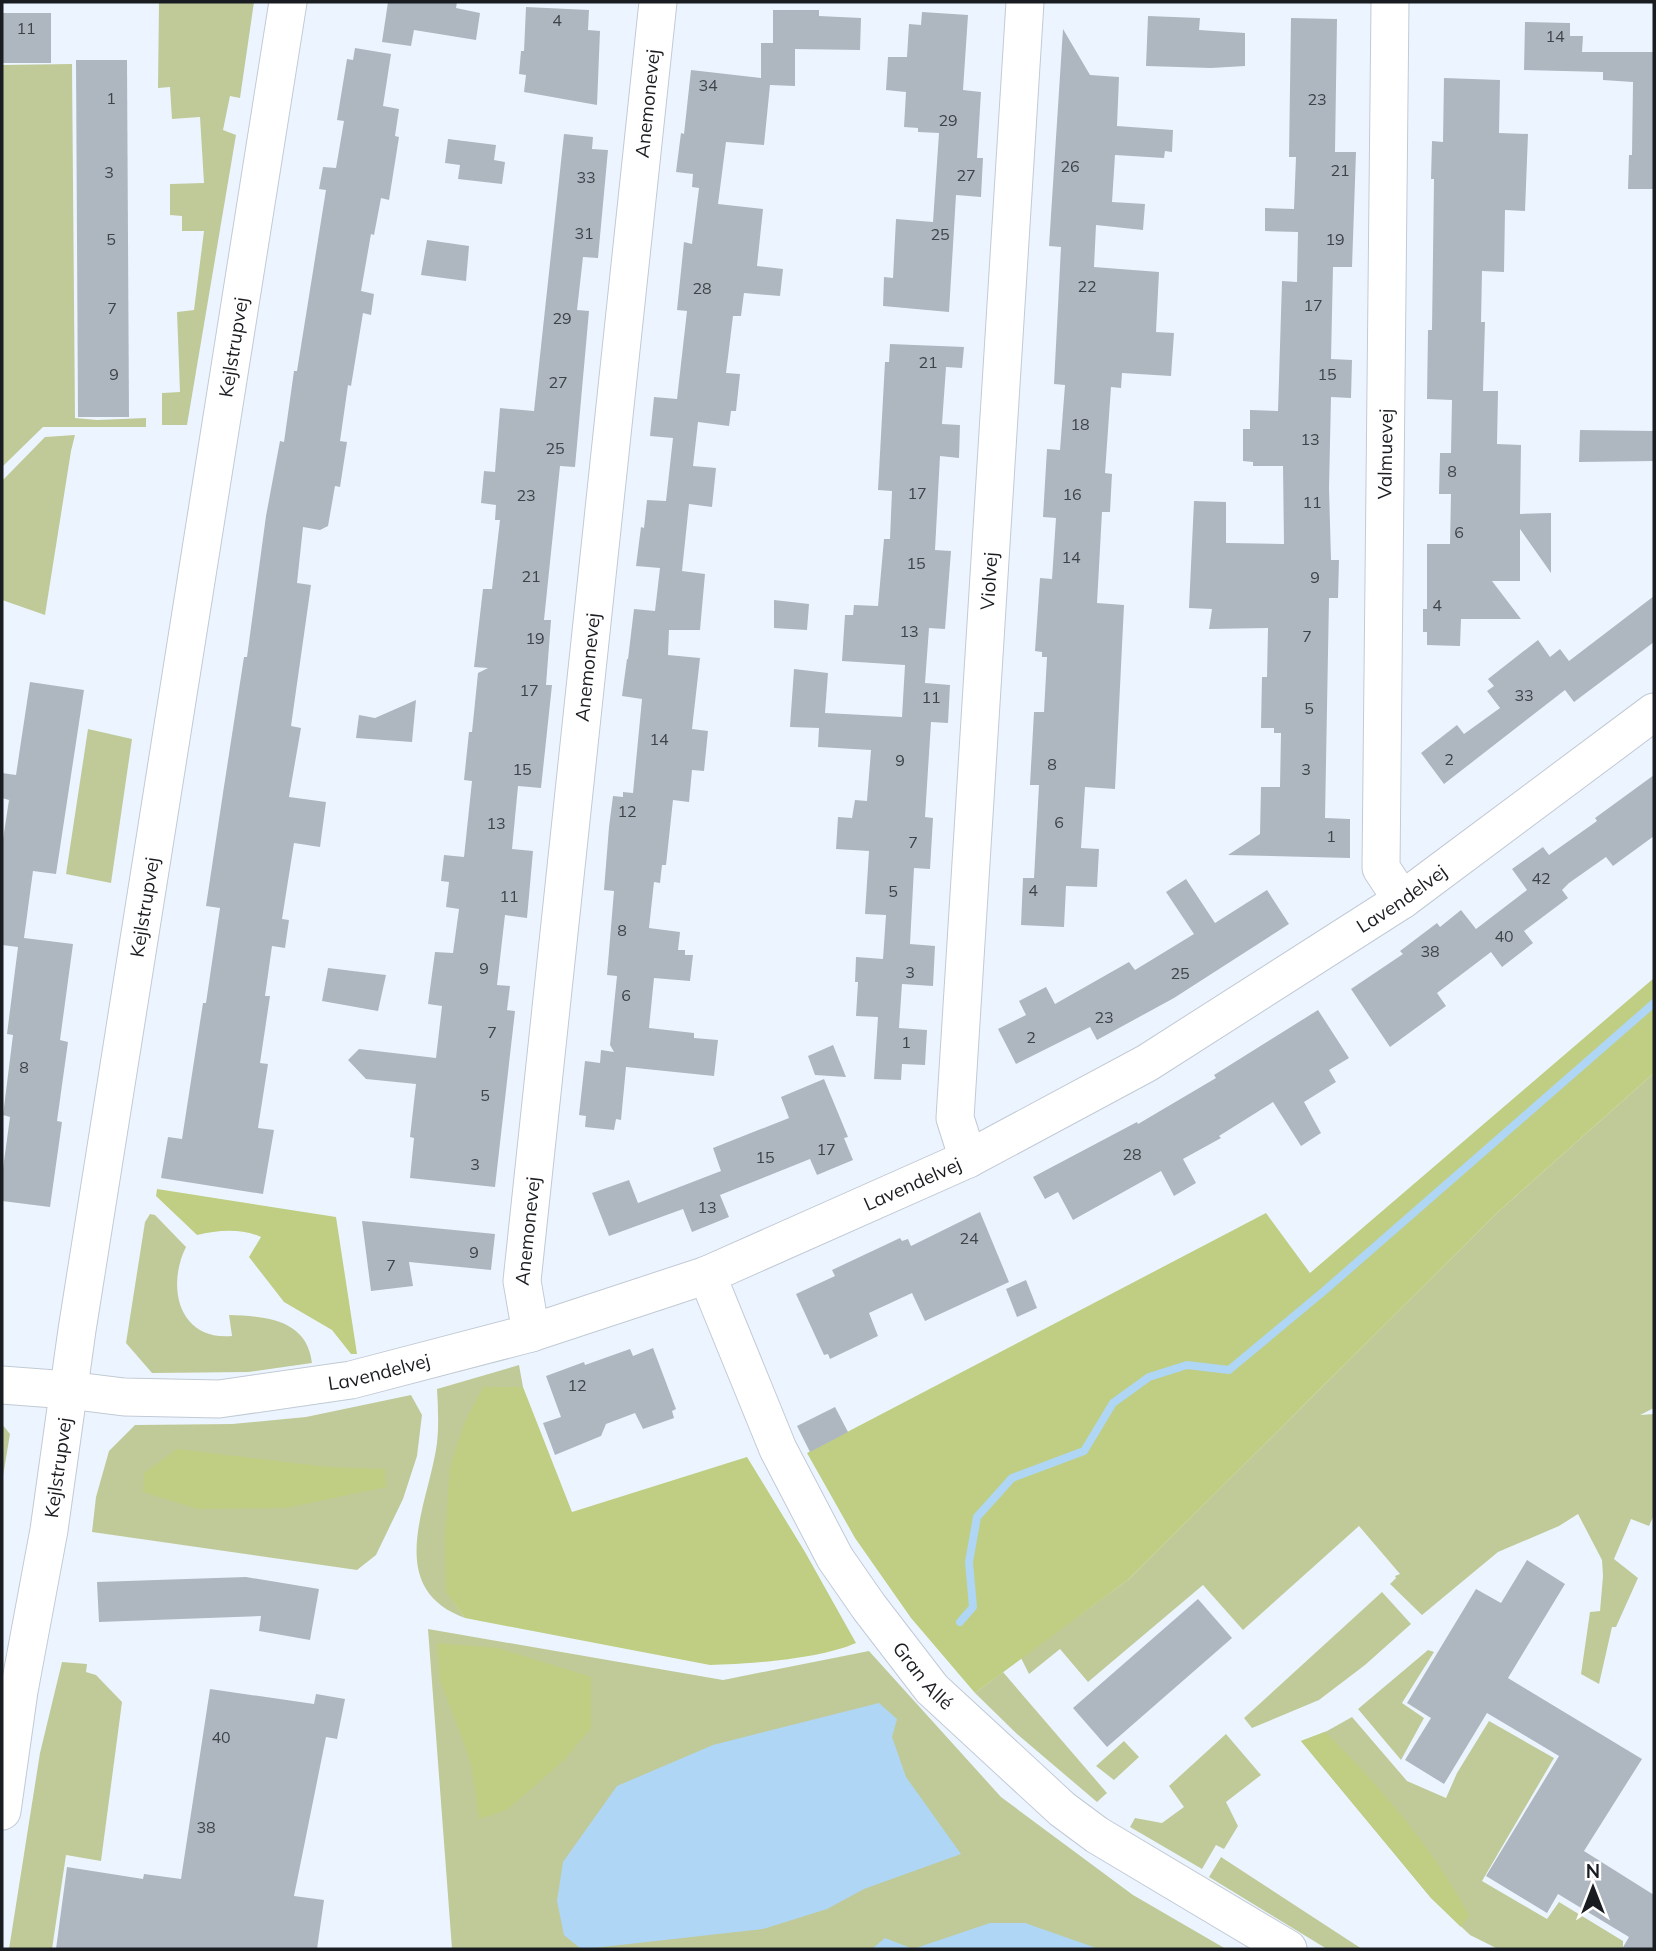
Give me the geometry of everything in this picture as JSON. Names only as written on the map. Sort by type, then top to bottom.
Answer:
[{"type":"street","name":"Kejlstrupvej","points":[[2,1811],[19,1691],[49,1530],[68,1390],[288,2]]},
{"type":"street","name":"Anemonevej","points":[[531,1333],[522,1281],[658,2]]},
{"type":"street","name":"Violvej","points":[[968,1158],[955,1118],[1025,2]]},
{"type":"street","name":"Valmuevej","points":[[1390,2],[1381,868],[1402,900]]},
{"type":"street","name":"Lavendelvej","points":[[2,1385],[124,1397],[219,1399],[351,1380],[531,1333],[707,1275],[968,1158],[1147,1063],[1402,900],[1654,712]]},
{"type":"street","name":"Gran Allé","points":[[707,1275],[778,1449],[835,1558],[932,1689],[1062,1809],[1097,1835],[1288,1949]]},
{"type":"green space","points":[[159,2],[254,2],[240,98],[230,96],[223,130],[236,135],[187,425],[162,425],[162,393],[180,392],[177,312],[194,310],[204,231],[182,231],[182,216],[170,215],[170,184],[204,183],[200,117],[172,119],[170,87],[158,88]]},
{"type":"green space","points":[[72,64],[75,418],[146,418],[146,427],[43,427],[2,467],[2,65]]},
{"type":"green space","points":[[75,435],[45,615],[2,600],[2,481],[45,437]]},
{"type":"green space","points":[[88,729],[132,739],[111,883],[66,874]]},
{"type":"green space","points":[[1654,978],[1654,1073],[1498,1212],[1129,1579],[975,1693],[911,1618],[855,1538],[807,1453],[1266,1213],[1310,1273]]},
{"type":"green space","points":[[1654,1073],[1654,1408],[1640,1415],[1654,1414],[1654,1515],[1649,1526],[1631,1519],[1614,1559],[1638,1578],[1616,1627],[1612,1627],[1599,1684],[1581,1674],[1590,1612],[1600,1611],[1602,1560],[1578,1514],[1559,1526],[1498,1552],[1422,1615],[1390,1584],[1395,1576],[1400,1574],[1359,1526],[1243,1630],[1203,1585],[1088,1682],[1060,1649],[1029,1674],[1021,1658],[1129,1579],[1498,1212]]},
{"type":"green space","points":[[157,1189],[336,1217],[357,1354],[351,1354],[332,1330],[284,1302],[249,1257],[261,1237],[246,1232],[229,1231],[197,1235],[156,1196]]},
{"type":"green space","points":[[150,1214],[155,1215],[186,1247],[177,1278],[178,1294],[189,1321],[200,1330],[214,1335],[232,1336],[229,1315],[270,1319],[282,1323],[302,1337],[312,1363],[248,1372],[152,1373],[126,1343],[145,1222]]},
{"type":"green space","points":[[519,1365],[523,1387],[483,1388],[446,1591],[465,1618],[440,1604],[424,1586],[418,1565],[420,1517],[437,1443],[437,1389]]},
{"type":"green space","points":[[483,1387],[523,1387],[572,1512],[747,1457],[856,1643],[805,1657],[710,1665],[465,1618],[446,1592],[445,1536],[450,1467],[464,1424]]},
{"type":"green space","points":[[411,1395],[422,1415],[417,1456],[403,1499],[376,1555],[357,1570],[92,1532],[96,1497],[109,1451],[135,1425],[232,1424],[306,1417]]},
{"type":"green space","points":[[2,1424],[10,1434],[2,1482]]},
{"type":"green space","points":[[177,1449],[328,1467],[385,1469],[386,1487],[286,1508],[198,1509],[143,1492],[144,1473]]},
{"type":"green space","points":[[1382,1592],[1411,1624],[1365,1665],[1319,1700],[1252,1728],[1244,1718]]},
{"type":"green space","points":[[428,1629],[723,1680],[869,1651],[1001,1797],[1133,1895],[1226,1949],[452,1949]]},
{"type":"green space","points":[[437,1643],[498,1648],[591,1677],[591,1728],[564,1760],[507,1810],[479,1819],[471,1763],[440,1680]]},
{"type":"green space","points":[[1428,1650],[1434,1652],[1402,1703],[1424,1718],[1401,1760],[1358,1709]]},
{"type":"green space","points":[[62,1662],[87,1664],[86,1672],[96,1675],[122,1702],[101,1861],[66,1855],[52,1949],[9,1949],[40,1753]]},
{"type":"green space","points":[[1003,1672],[1107,1793],[1097,1802],[1017,1734],[975,1693]]},
{"type":"green space","points":[[1352,1717],[1407,1781],[1446,1798],[1457,1773],[1489,1721],[1554,1758],[1482,1881],[1547,1919],[1559,1902],[1623,1941],[1623,1949],[1498,1949],[1470,1935],[1431,1898],[1301,1741]]},
{"type":"green space","points":[[1325,1732],[1404,1818],[1439,1865],[1469,1915],[1461,1927],[1431,1898],[1301,1741]]},
{"type":"green space","points":[[1226,1734],[1261,1775],[1226,1802],[1238,1826],[1224,1849],[1216,1845],[1202,1869],[1130,1827],[1135,1818],[1162,1823],[1184,1807],[1169,1786]]},
{"type":"green space","points":[[1124,1741],[1139,1757],[1114,1780],[1096,1766]]},
{"type":"green space","points":[[1221,1857],[1362,1949],[1327,1949],[1209,1877]]},
{"type":"water","points":[[879,1703],[897,1719],[892,1737],[906,1777],[961,1854],[864,1889],[827,1909],[763,1929],[584,1949],[564,1935],[557,1901],[563,1862],[617,1786],[713,1745]]},
{"type":"water","points":[[990,1923],[1025,1923],[1099,1949],[913,1949]]},
{"type":"water","points":[[885,1938],[913,1949],[872,1949]]},
{"type":"building","points":[[388,2],[457,2],[456,8],[480,13],[476,40],[414,30],[411,46],[382,42]]},
{"type":"building","points":[[526,7],[589,10],[588,30],[600,31],[597,105],[524,92],[526,75],[519,74],[521,51],[524,51]]},
{"type":"building","points":[[773,10],[819,10],[819,16],[861,18],[860,50],[795,49],[795,86],[770,85],[764,145],[726,142],[718,204],[763,209],[757,266],[783,269],[780,296],[744,293],[741,316],[733,316],[726,373],[740,374],[736,411],[731,411],[729,426],[698,422],[693,466],[716,468],[712,507],[689,504],[682,571],[705,574],[700,630],[669,630],[668,655],[700,658],[692,729],[708,731],[704,771],[692,770],[689,802],[673,800],[666,865],[662,865],[660,883],[654,882],[649,928],[680,932],[678,950],[685,950],[685,955],[693,955],[690,981],[654,978],[649,1028],[694,1033],[694,1038],[718,1040],[714,1076],[626,1067],[621,1120],[616,1119],[614,1130],[585,1127],[586,1116],[579,1115],[585,1061],[600,1063],[601,1050],[614,1052],[610,1045],[617,976],[607,975],[614,891],[604,890],[613,796],[623,797],[623,792],[633,793],[642,699],[622,696],[634,609],[655,611],[660,568],[636,566],[647,500],[666,501],[673,438],[650,436],[654,397],[677,399],[687,311],[677,310],[684,242],[692,244],[699,188],[692,187],[693,174],[676,172],[681,133],[684,134],[691,70],[761,78],[761,43],[773,43]]},
{"type":"building","points":[[922,12],[968,15],[963,90],[981,92],[977,158],[983,158],[981,197],[956,195],[949,312],[883,306],[884,277],[893,278],[896,219],[933,222],[939,133],[918,132],[918,128],[904,127],[906,92],[886,90],[888,57],[907,57],[909,24],[921,25]]},
{"type":"building","points":[[2,13],[51,13],[51,63],[2,63]]},
{"type":"building","points":[[1148,16],[1200,18],[1199,30],[1245,33],[1245,66],[1146,66]]},
{"type":"building","points":[[1291,18],[1337,19],[1335,152],[1356,152],[1352,267],[1333,267],[1331,359],[1352,360],[1351,398],[1331,397],[1331,560],[1339,560],[1338,598],[1329,598],[1325,818],[1350,819],[1350,858],[1228,855],[1260,834],[1261,787],[1280,787],[1281,733],[1274,733],[1274,728],[1261,728],[1262,677],[1267,677],[1268,628],[1209,629],[1212,609],[1189,608],[1194,501],[1226,502],[1226,543],[1284,544],[1283,466],[1253,466],[1253,462],[1243,461],[1243,429],[1250,429],[1250,410],[1278,411],[1282,281],[1297,282],[1298,232],[1265,231],[1265,208],[1294,209],[1296,157],[1289,157]]},
{"type":"building","points":[[1525,22],[1570,23],[1570,36],[1583,36],[1582,52],[1654,52],[1654,189],[1628,189],[1629,155],[1632,155],[1633,82],[1603,80],[1603,72],[1524,70]]},
{"type":"building","points":[[1063,29],[1090,75],[1119,77],[1117,126],[1173,130],[1172,152],[1165,151],[1164,158],[1115,155],[1112,202],[1145,204],[1143,230],[1096,225],[1094,267],[1159,272],[1156,332],[1174,333],[1171,376],[1122,373],[1121,388],[1111,387],[1105,473],[1112,474],[1110,512],[1102,512],[1097,603],[1124,605],[1115,789],[1085,787],[1081,848],[1099,849],[1097,887],[1066,886],[1064,927],[1021,925],[1023,878],[1034,878],[1039,785],[1030,785],[1034,712],[1044,712],[1047,657],[1042,657],[1042,652],[1035,651],[1040,578],[1052,579],[1056,518],[1043,517],[1047,449],[1060,450],[1065,385],[1054,384],[1061,247],[1049,246]]},
{"type":"building","points":[[355,48],[391,54],[383,106],[399,109],[395,136],[399,137],[389,200],[381,198],[374,235],[371,234],[361,291],[374,294],[371,315],[363,313],[351,386],[348,385],[340,441],[347,442],[340,487],[335,486],[328,526],[320,530],[303,527],[297,583],[311,585],[291,726],[301,728],[289,797],[326,802],[320,847],[294,843],[282,919],[289,920],[285,948],[272,946],[265,996],[270,996],[260,1063],[268,1064],[258,1128],[274,1130],[263,1194],[161,1178],[168,1137],[182,1139],[203,1003],[206,1003],[220,908],[206,906],[244,657],[247,657],[266,516],[280,441],[284,442],[294,371],[297,371],[326,190],[319,189],[323,167],[336,168],[344,121],[337,120],[347,59],[353,60]]},
{"type":"building","points":[[76,60],[127,60],[129,417],[78,417]]},
{"type":"building","points":[[1444,78],[1500,80],[1499,133],[1528,134],[1525,211],[1505,210],[1504,272],[1482,271],[1481,322],[1485,322],[1483,391],[1498,391],[1497,444],[1521,445],[1520,514],[1551,513],[1551,573],[1520,529],[1520,581],[1492,581],[1521,619],[1461,619],[1460,646],[1427,645],[1427,632],[1423,632],[1423,609],[1427,609],[1427,544],[1450,544],[1451,494],[1439,494],[1440,453],[1451,453],[1452,400],[1427,399],[1428,330],[1432,330],[1432,141],[1443,142]]},
{"type":"building","points":[[564,134],[593,137],[592,149],[608,150],[598,258],[583,257],[577,310],[589,311],[575,467],[560,466],[544,620],[551,620],[546,685],[552,685],[541,788],[518,786],[512,849],[533,851],[527,918],[505,915],[497,985],[510,986],[507,1010],[515,1011],[495,1187],[410,1178],[414,1138],[410,1137],[416,1084],[366,1079],[348,1060],[359,1049],[436,1058],[442,1006],[428,1004],[435,952],[453,953],[459,909],[446,907],[449,882],[441,881],[444,855],[464,857],[472,781],[464,780],[469,732],[472,732],[478,673],[488,668],[474,667],[483,589],[492,589],[500,520],[495,520],[496,505],[481,503],[484,471],[495,472],[500,408],[534,411]]},
{"type":"building","points":[[448,139],[496,145],[494,160],[505,162],[502,184],[458,179],[460,165],[445,163]]},
{"type":"building","points":[[427,240],[469,246],[466,281],[421,275]]},
{"type":"building","points":[[890,344],[964,347],[962,368],[946,367],[942,424],[960,425],[959,458],[940,456],[935,550],[951,551],[945,629],[929,628],[925,683],[950,685],[948,723],[931,722],[925,817],[933,818],[930,869],[914,868],[910,944],[935,946],[933,986],[902,984],[899,1028],[927,1030],[925,1065],[902,1064],[901,1080],[874,1079],[878,1017],[856,1016],[856,957],[883,959],[886,915],[865,914],[869,851],[836,849],[838,817],[852,818],[855,800],[867,801],[871,750],[818,747],[819,728],[790,727],[794,669],[828,673],[825,713],[902,717],[905,665],[842,661],[845,615],[853,615],[854,605],[878,606],[884,539],[890,539],[892,491],[878,490],[885,362],[889,362]]},
{"type":"building","points":[[1580,430],[1654,431],[1654,461],[1579,462]]},
{"type":"building","points":[[1654,596],[1654,642],[1574,702],[1565,690],[1444,784],[1421,753],[1457,725],[1464,734],[1500,708],[1487,691],[1494,686],[1488,679],[1538,640],[1550,657],[1560,649],[1569,661]]},
{"type":"building","points":[[774,600],[809,604],[807,630],[774,628]]},
{"type":"building","points":[[30,682],[84,690],[56,874],[33,871],[24,938],[73,944],[60,1040],[68,1042],[57,1121],[62,1122],[50,1207],[2,1201],[2,1176],[10,1117],[3,1115],[13,1035],[7,1034],[18,947],[2,945],[2,846],[9,800],[2,798],[2,773],[16,775]]},
{"type":"building","points":[[416,700],[412,742],[356,738],[359,715],[375,718]]},
{"type":"building","points":[[1654,775],[1654,836],[1613,866],[1606,857],[1569,883],[1562,890],[1568,898],[1524,931],[1533,943],[1502,967],[1491,952],[1437,993],[1446,1006],[1390,1047],[1351,989],[1403,954],[1400,951],[1437,923],[1440,927],[1461,910],[1476,929],[1527,890],[1512,869],[1543,847],[1549,855]]},
{"type":"building","points":[[1186,879],[1215,923],[1267,890],[1289,924],[1174,998],[1097,1040],[1090,1027],[1016,1064],[998,1029],[1026,1015],[1019,1001],[1046,987],[1055,1004],[1129,962],[1135,970],[1194,934],[1166,892]]},
{"type":"building","points":[[328,968],[386,975],[378,1011],[322,1001]]},
{"type":"building","points":[[1318,1010],[1349,1058],[1329,1070],[1336,1082],[1304,1102],[1321,1133],[1301,1146],[1273,1102],[1219,1136],[1221,1138],[1183,1159],[1196,1183],[1174,1196],[1161,1171],[1073,1220],[1058,1192],[1045,1199],[1033,1177],[1137,1122],[1138,1124],[1216,1078],[1214,1075]]},
{"type":"building","points":[[833,1045],[846,1077],[815,1075],[808,1056]]},
{"type":"building","points":[[824,1079],[848,1137],[844,1138],[853,1160],[817,1175],[810,1159],[720,1195],[729,1217],[692,1232],[683,1209],[609,1236],[592,1193],[629,1180],[638,1203],[721,1171],[713,1148],[789,1118],[781,1097]]},
{"type":"building","points":[[980,1212],[1009,1282],[925,1321],[912,1293],[869,1313],[878,1336],[830,1359],[828,1354],[824,1355],[796,1294],[835,1276],[832,1270],[900,1238],[902,1241],[908,1239],[911,1246]]},
{"type":"building","points":[[362,1221],[495,1234],[491,1270],[409,1262],[413,1286],[371,1291]]},
{"type":"building","points":[[1026,1280],[1037,1308],[1017,1317],[1006,1289]]},
{"type":"building","points":[[653,1348],[676,1409],[672,1411],[674,1418],[643,1429],[635,1413],[606,1424],[601,1436],[555,1455],[543,1423],[561,1417],[546,1376],[630,1349],[633,1356]]},
{"type":"building","points":[[835,1407],[848,1432],[810,1452],[797,1426]]},
{"type":"building","points":[[1527,1560],[1565,1584],[1508,1678],[1642,1759],[1584,1851],[1654,1895],[1654,1949],[1622,1949],[1629,1937],[1558,1894],[1547,1913],[1486,1876],[1559,1756],[1487,1713],[1444,1784],[1405,1760],[1431,1718],[1407,1703],[1476,1589],[1501,1603]]},
{"type":"building","points":[[246,1577],[319,1589],[310,1640],[259,1631],[261,1616],[99,1622],[97,1582]]},
{"type":"building","points":[[1198,1599],[1232,1638],[1107,1747],[1073,1708]]},
{"type":"building","points":[[210,1689],[314,1704],[316,1694],[345,1699],[337,1739],[326,1737],[294,1896],[324,1900],[317,1949],[56,1949],[67,1867],[143,1879],[144,1874],[181,1879]]},
{"type":"waterway","points":[[960,1622],[973,1607],[969,1562],[977,1517],[1012,1478],[1084,1451],[1113,1403],[1149,1377],[1187,1365],[1229,1370],[1324,1291],[1654,1003]]}]
